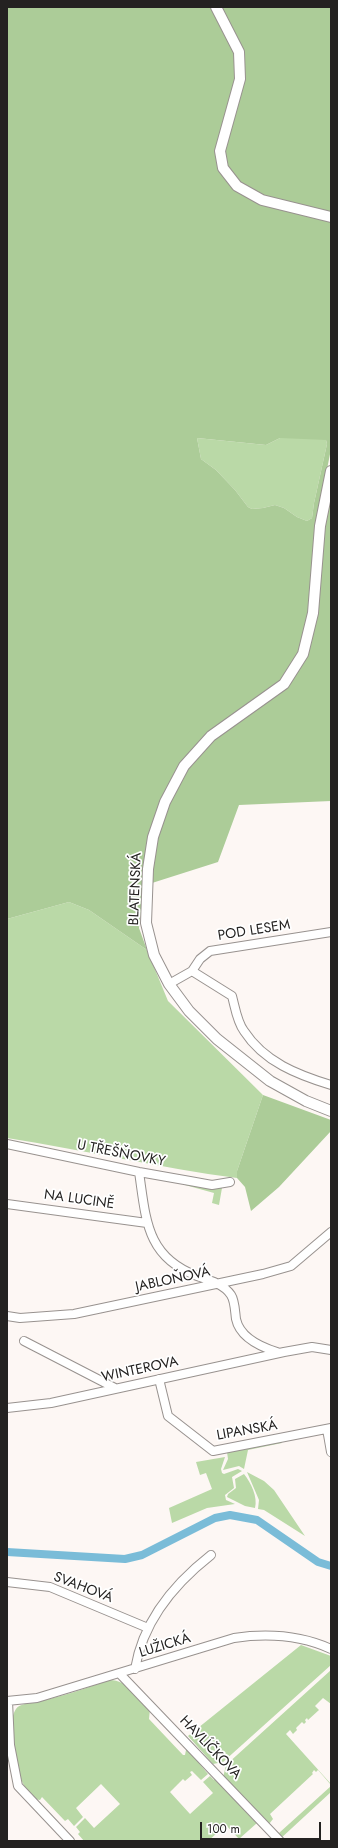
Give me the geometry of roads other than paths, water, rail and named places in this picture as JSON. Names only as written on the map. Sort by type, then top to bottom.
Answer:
[{"type":"street","points":[[216,7],[239,52],[240,79],[220,151],[223,168],[237,186],[262,200],[331,217]]},
{"type":"street","name":"BLATENSKÁ","points":[[331,471],[320,526],[313,614],[303,654],[284,684],[211,736],[184,766],[165,802],[153,838],[148,869],[146,923],[154,955],[169,984],[189,1011],[217,1039],[270,1081],[306,1102],[331,1111]]},
{"type":"street","name":"POD LESEM","points":[[169,984],[192,971],[200,958],[210,951],[331,932]]},
{"type":"street","points":[[192,971],[232,996],[243,1030],[260,1050],[280,1065],[307,1078],[331,1085]]},
{"type":"street","name":"U TŘEŠŇOVKY","points":[[7,1144],[138,1172],[212,1185],[230,1182]]},
{"type":"street","points":[[138,1172],[150,1233],[168,1260],[190,1273],[219,1284],[232,1296],[237,1323],[246,1336],[258,1346],[278,1353]]},
{"type":"street","name":"NA LUCINĚ","points":[[7,1204],[147,1223]]},
{"type":"street","name":"JABLOŇOVÁ","points":[[7,1316],[20,1318],[74,1314],[219,1284],[291,1266],[331,1232]]},
{"type":"street","points":[[24,1341],[115,1388]]},
{"type":"street","name":"WINTEROVA","points":[[7,1408],[51,1403],[278,1353],[312,1347],[331,1350]]},
{"type":"street","name":"LIPANSKÁ","points":[[159,1379],[168,1416],[213,1451],[329,1428]]},
{"type":"street","points":[[329,1428],[331,1452]]},
{"type":"street","points":[[135,1669],[138,1651],[148,1628],[169,1594],[192,1570],[211,1555]]},
{"type":"street","name":"SVAHOVÁ","points":[[7,1582],[50,1587],[148,1628]]},
{"type":"street","name":"LUŽICKÁ","points":[[7,1701],[37,1698],[120,1674],[234,1638],[258,1634],[293,1637],[331,1649]]},
{"type":"street","name":"HAVLÍČKOVA","points":[[120,1674],[280,1841]]},
{"type":"street","points":[[7,1701],[10,1767],[18,1786],[70,1841]]},
{"type":"waterway","points":[[7,1552],[125,1559],[142,1555],[215,1518],[230,1515],[257,1520],[318,1562],[331,1566]]}]
